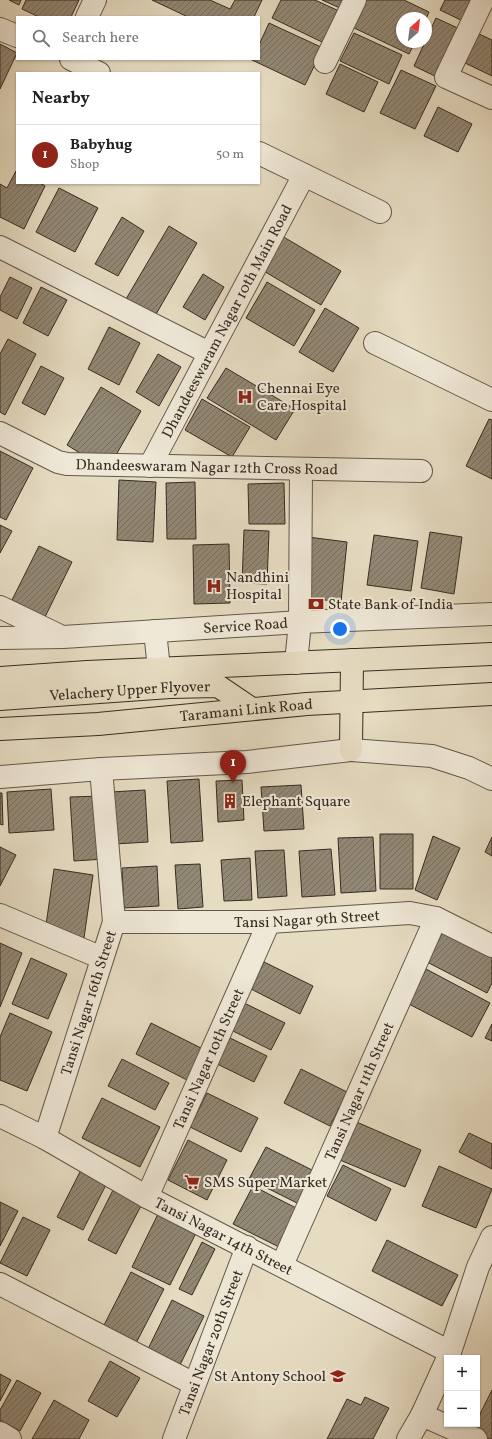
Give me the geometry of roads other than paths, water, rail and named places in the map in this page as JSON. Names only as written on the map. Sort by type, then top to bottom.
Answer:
[{"type":"main road","points":[[0,678],[165,678],[296,663],[492,654]]},
{"type":"main road","points":[[351,750],[352,660]]},
{"type":"main road","name":"Velachery Upper Flyover","points":[[0,699],[165,678],[218,686],[252,708]]},
{"type":"main road","name":"Taramani Link Road","points":[[0,729],[98,724],[252,708],[492,694]]},
{"type":"street","points":[[87,16],[95,0]]},
{"type":"street","points":[[324,62],[354,0]]},
{"type":"street","points":[[483,0],[446,77],[492,98]]},
{"type":"street","points":[[0,29],[16,36]]},
{"type":"street","points":[[73,60],[98,72]]},
{"type":"street","points":[[260,153],[380,212]]},
{"type":"street","name":"Dhandeeswaram Nagar 10th Main Road","points":[[150,466],[304,175]]},
{"type":"street","points":[[0,247],[209,353]]},
{"type":"street","points":[[375,343],[492,400]]},
{"type":"street","name":"Dhandeeswaram Nagar 12th Cross Road","points":[[0,433],[58,462],[67,464],[421,471]]},
{"type":"street","points":[[296,663],[300,622],[301,469]]},
{"type":"street","points":[[0,607],[63,637]]},
{"type":"street","name":"Service Road","points":[[0,638],[63,637],[300,622],[492,614]]},
{"type":"street","points":[[155,631],[165,678]]},
{"type":"street","points":[[0,776],[101,769],[248,762],[351,750],[432,756],[469,768],[492,779]]},
{"type":"street","name":"Tansi Nagar 16th Street","points":[[45,1138],[114,922],[101,769]]},
{"type":"street","name":"Tansi Nagar 9th Street","points":[[114,922],[269,922],[410,913],[436,918],[492,946]]},
{"type":"street","points":[[0,915],[102,958]]},
{"type":"street","name":"Tansi Nagar 11th Street","points":[[282,1265],[436,918]]},
{"type":"street","name":"Tansi Nagar 10th Street","points":[[147,1197],[269,922]]},
{"type":"street","name":"Tansi Nagar 14th Street","points":[[0,1116],[45,1138],[147,1197],[282,1265],[444,1355]]},
{"type":"street","points":[[449,1355],[485,1270],[492,1237]]},
{"type":"street","name":"Tansi Nagar 20th Street","points":[[174,1439],[247,1247]]},
{"type":"street","points":[[0,1284],[194,1384]]},
{"type":"street","points":[[408,1439],[422,1415],[444,1366]]},
{"type":"street","points":[[422,1415],[476,1439]]},
{"type":"street","points":[[0,1433],[10,1439]]},
{"type":"place","name":"Chennai Eye Care Hospital","points":[[245,397]]},
{"type":"place","name":"Nandhini Hospital","points":[[214,586]]},
{"type":"place","name":"State Bank of India","points":[[316,604]]},
{"type":"place","name":"Babyhug","points":[[233,783]]},
{"type":"place","name":"Elephant Square","points":[[230,801]]},
{"type":"place","name":"SMS Super Market","points":[[192,1182]]},
{"type":"place","name":"St Antony School","points":[[338,1376]]}]
